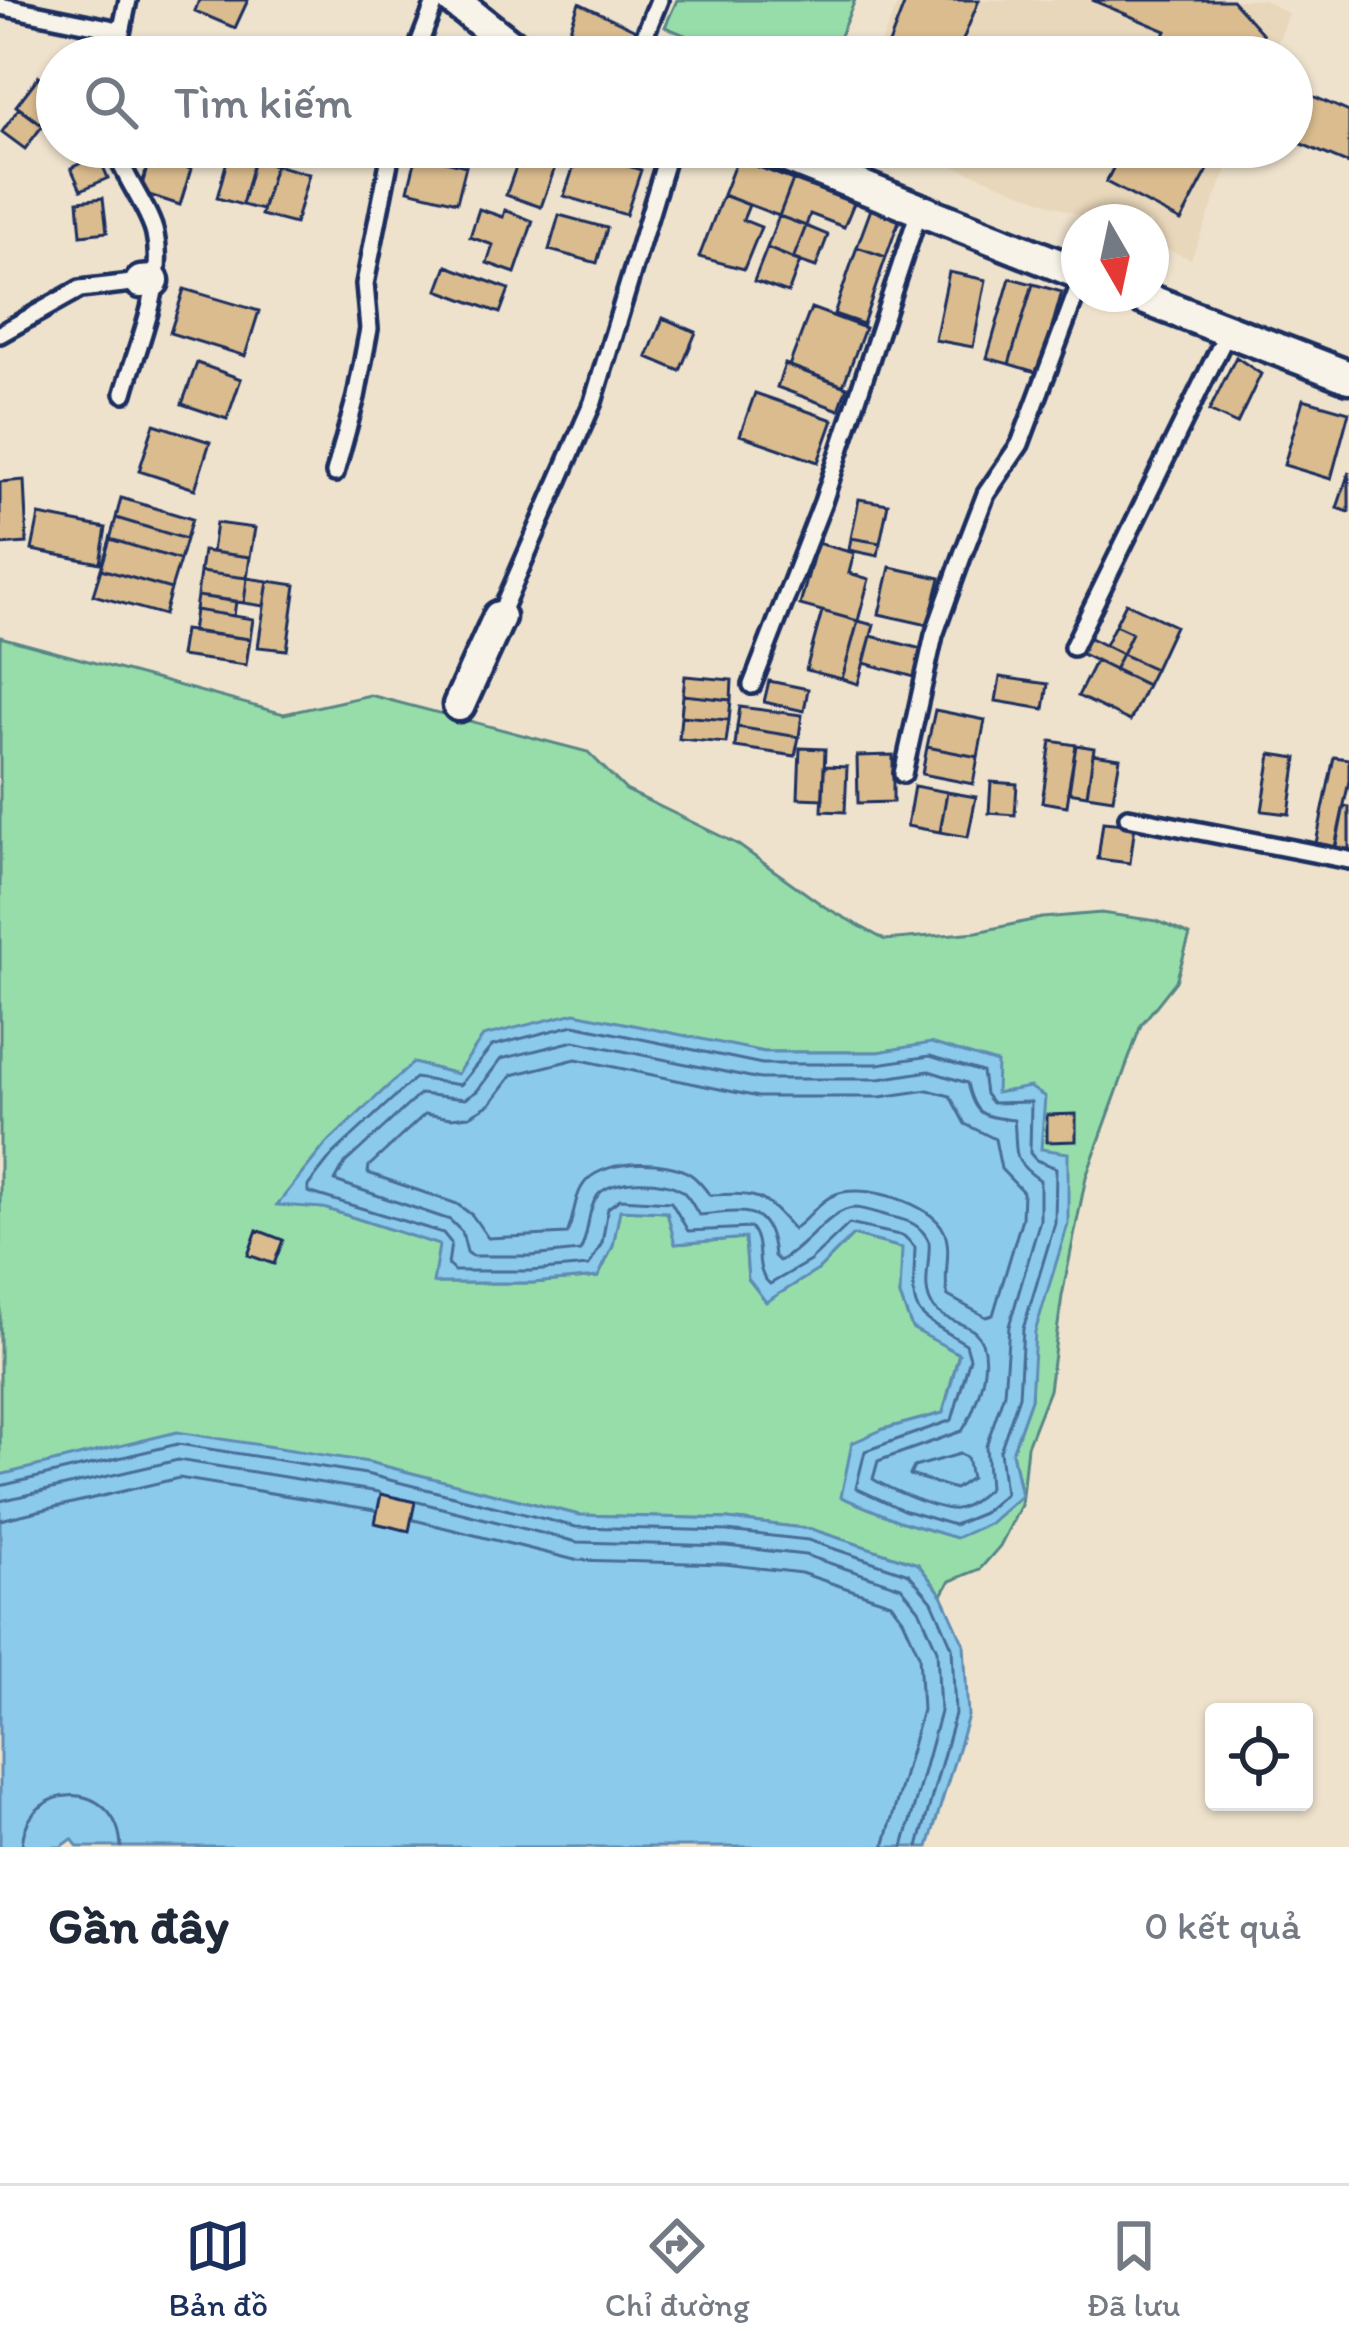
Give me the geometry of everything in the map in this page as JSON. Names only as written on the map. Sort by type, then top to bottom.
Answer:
[{"type":"street","points":[[453,0],[499,36]]},
{"type":"street","points":[[816,168],[1061,266]]},
{"type":"street","points":[[1169,308],[1349,377]]},
{"type":"street","points":[[459,705],[499,616]]},
{"type":"lane","points":[[118,36],[128,0]]},
{"type":"lane","points":[[422,36],[436,0]]},
{"type":"lane","points":[[644,36],[659,0]]},
{"type":"lane","points":[[0,7],[119,30]]},
{"type":"lane","points":[[121,168],[155,230],[124,393]]},
{"type":"lane","points":[[335,472],[368,329],[365,284],[388,168]]},
{"type":"lane","points":[[499,616],[593,402],[664,168]]},
{"type":"lane","points":[[752,686],[823,502],[920,208]]},
{"type":"lane","points":[[0,334],[80,289],[147,282]]},
{"type":"lane","points":[[903,774],[934,635],[963,554],[986,494],[1019,444],[1069,312]]},
{"type":"lane","points":[[1073,647],[1228,331]]},
{"type":"lane","points":[[1128,817],[1349,860]]},
{"type":"shaded area","points":[[899,0],[1265,0],[1289,14],[1280,36],[884,36]]},
{"type":"shaded area","points":[[959,168],[1228,168],[1191,259],[1169,250],[1169,204],[1061,204],[1061,208]]},
{"type":"green space","points":[[677,0],[855,0],[840,36],[687,36],[665,27]]},
{"type":"green space","points":[[0,637],[284,714],[370,695],[588,752],[626,790],[737,844],[825,907],[885,940],[1101,913],[1157,921],[1190,935],[1176,981],[1141,1025],[1086,1177],[1049,1390],[1027,1446],[1021,1505],[1000,1546],[980,1569],[950,1581],[942,1595],[918,1564],[811,1529],[728,1519],[579,1515],[368,1462],[0,1475]],"holes":[[[671,1035],[764,1052],[878,1052],[931,1044],[996,1093],[1030,1088],[1041,1150],[1031,1399],[1012,1452],[1021,1496],[884,1429],[943,1413],[959,1353],[912,1328],[900,1296],[903,1248],[853,1235],[818,1270],[748,1279],[745,1238],[676,1244],[667,1212],[619,1210],[613,1246],[598,1277],[434,1283],[440,1245],[324,1208],[278,1204],[413,1063],[457,1074]]]},
{"type":"water","points":[[575,1013],[764,1052],[878,1052],[931,1043],[997,1063],[996,1093],[1030,1087],[1045,1097],[1041,1149],[1068,1153],[1068,1224],[1035,1332],[1031,1399],[1012,1452],[1021,1496],[990,1523],[956,1538],[841,1497],[852,1443],[943,1413],[959,1354],[912,1328],[900,1296],[902,1248],[853,1235],[818,1270],[766,1302],[748,1279],[745,1238],[675,1244],[667,1212],[620,1210],[613,1246],[598,1277],[433,1283],[439,1245],[324,1208],[277,1205],[325,1145],[413,1063],[457,1074],[483,1036]]},
{"type":"water","points":[[177,1432],[368,1462],[579,1515],[728,1519],[811,1529],[918,1564],[942,1595],[964,1644],[968,1716],[928,1847],[78,1847],[72,1839],[61,1847],[0,1847],[0,1475]]},
{"type":"building","points":[[199,0],[248,0],[235,28],[195,11]]},
{"type":"building","points":[[906,0],[979,0],[964,36],[892,36]]},
{"type":"building","points":[[1092,0],[1232,0],[1263,34],[1164,36],[1166,31]]},
{"type":"building","points":[[579,3],[642,33],[641,36],[567,36]]},
{"type":"building","points":[[36,80],[36,121],[16,106]]},
{"type":"building","points":[[1313,96],[1349,112],[1349,164],[1313,149]]},
{"type":"building","points":[[19,108],[36,120],[36,134],[25,149],[2,132]]},
{"type":"building","points":[[71,168],[104,168],[108,178],[81,190]]},
{"type":"building","points":[[147,168],[191,169],[180,205],[140,192]]},
{"type":"building","points":[[225,168],[252,168],[242,205],[217,198]]},
{"type":"building","points":[[252,168],[274,168],[262,210],[242,205]]},
{"type":"building","points":[[274,168],[309,174],[295,224],[261,215]]},
{"type":"building","points":[[414,168],[466,168],[457,202],[408,190]]},
{"type":"building","points":[[516,168],[555,168],[541,207],[506,195]]},
{"type":"building","points":[[573,168],[641,170],[626,215],[564,196]]},
{"type":"building","points":[[734,168],[761,168],[793,180],[779,216],[723,195]]},
{"type":"building","points":[[1113,168],[1209,168],[1181,221],[1169,215],[1169,204],[1148,204],[1106,182]]},
{"type":"building","points":[[793,180],[854,203],[844,227],[810,214],[806,226],[779,216]]},
{"type":"building","points":[[723,195],[749,205],[743,220],[761,227],[744,269],[699,257]]},
{"type":"building","points":[[103,198],[107,232],[81,235],[78,201]]},
{"type":"building","points":[[479,209],[503,217],[505,210],[533,221],[515,273],[487,263],[493,245],[470,237]]},
{"type":"building","points":[[871,209],[900,218],[886,257],[857,247]]},
{"type":"building","points":[[559,215],[607,228],[597,263],[549,250]]},
{"type":"building","points":[[779,216],[806,226],[793,259],[767,248]]},
{"type":"building","points":[[806,226],[828,235],[816,267],[793,259]]},
{"type":"building","points":[[857,247],[886,257],[863,324],[834,314]]},
{"type":"building","points":[[767,248],[800,261],[788,293],[754,281]]},
{"type":"building","points":[[447,266],[509,289],[500,313],[438,290]]},
{"type":"building","points":[[949,272],[986,280],[973,347],[935,340]]},
{"type":"building","points":[[1010,278],[1033,284],[1009,364],[987,358]]},
{"type":"building","points":[[1033,284],[1061,292],[1039,373],[1009,364]]},
{"type":"building","points":[[184,289],[259,311],[245,356],[170,333]]},
{"type":"building","points":[[811,308],[865,328],[843,386],[789,366]]},
{"type":"building","points":[[663,318],[696,332],[680,371],[647,357]]},
{"type":"building","points":[[1236,357],[1261,374],[1237,424],[1209,411]]},
{"type":"building","points":[[197,363],[241,379],[227,419],[182,404]]},
{"type":"building","points":[[785,364],[847,387],[839,410],[777,387]]},
{"type":"building","points":[[755,393],[833,420],[818,462],[740,435]]},
{"type":"building","points":[[1303,399],[1349,412],[1331,479],[1284,465]]},
{"type":"building","points":[[154,424],[210,442],[195,489],[139,471]]},
{"type":"building","points":[[1349,472],[1349,512],[1337,508]]},
{"type":"building","points":[[24,480],[27,543],[0,545],[0,482]]},
{"type":"building","points":[[121,498],[192,519],[186,539],[116,518]]},
{"type":"building","points":[[859,499],[888,504],[880,543],[851,538]]},
{"type":"building","points":[[39,515],[106,528],[100,563],[32,550]]},
{"type":"building","points":[[116,518],[186,539],[180,560],[110,539]]},
{"type":"building","points":[[216,523],[255,528],[250,557],[212,552]]},
{"type":"building","points":[[851,538],[880,543],[878,556],[849,550]]},
{"type":"building","points":[[110,539],[180,560],[171,589],[101,569]]},
{"type":"building","points":[[817,543],[854,553],[849,573],[869,579],[858,621],[800,605]]},
{"type":"building","points":[[203,551],[250,557],[247,578],[200,572]]},
{"type":"building","points":[[890,567],[940,578],[928,625],[879,614]]},
{"type":"building","points":[[101,569],[171,589],[164,615],[93,595]]},
{"type":"building","points":[[200,572],[247,578],[244,603],[197,596]]},
{"type":"building","points":[[247,578],[268,581],[264,606],[244,603]]},
{"type":"building","points":[[268,581],[296,585],[287,650],[258,647]]},
{"type":"building","points":[[197,596],[236,601],[234,616],[195,610]]},
{"type":"building","points":[[1126,603],[1175,626],[1155,669],[1122,654],[1132,633],[1115,625]]},
{"type":"building","points":[[195,610],[253,619],[250,639],[192,632]]},
{"type":"building","points":[[822,611],[858,621],[842,679],[806,670]]},
{"type":"building","points":[[858,621],[874,625],[858,684],[842,679]]},
{"type":"building","points":[[1115,625],[1132,633],[1122,654],[1105,645]]},
{"type":"building","points":[[184,630],[250,639],[246,665],[180,656]]},
{"type":"building","points":[[871,636],[922,649],[914,677],[864,663]]},
{"type":"building","points":[[1086,636],[1122,654],[1114,670],[1078,652]]},
{"type":"building","points":[[1122,654],[1155,669],[1147,685],[1114,670]]},
{"type":"building","points":[[1096,660],[1147,685],[1130,721],[1078,696]]},
{"type":"building","points":[[685,676],[732,680],[731,700],[683,695]]},
{"type":"building","points":[[1000,677],[1048,684],[1044,709],[996,701]]},
{"type":"building","points":[[769,681],[808,689],[804,711],[764,702]]},
{"type":"building","points":[[683,695],[731,700],[729,720],[681,716]]},
{"type":"building","points":[[740,707],[802,715],[799,737],[737,727]]},
{"type":"building","points":[[935,710],[985,720],[978,757],[927,747]]},
{"type":"building","points":[[681,716],[729,720],[726,743],[679,739]]},
{"type":"building","points":[[737,727],[799,737],[795,756],[735,747]]},
{"type":"building","points":[[1051,741],[1076,745],[1067,806],[1042,802]]},
{"type":"building","points":[[1076,745],[1094,748],[1087,795],[1068,792]]},
{"type":"building","points":[[927,747],[978,757],[973,784],[922,774]]},
{"type":"building","points":[[800,748],[825,749],[823,799],[798,798]]},
{"type":"building","points":[[1093,754],[1120,758],[1113,799],[1087,795]]},
{"type":"building","points":[[1271,754],[1297,758],[1289,814],[1262,811]]},
{"type":"building","points":[[893,755],[893,802],[858,803],[857,756]]},
{"type":"building","points":[[1334,757],[1349,759],[1335,847],[1316,843]]},
{"type":"building","points":[[824,766],[847,767],[845,812],[822,811]]},
{"type":"building","points":[[991,782],[1017,784],[1015,815],[989,813]]},
{"type":"building","points":[[914,786],[947,792],[940,832],[907,826]]},
{"type":"building","points":[[947,792],[976,797],[968,837],[940,832]]},
{"type":"building","points":[[1344,806],[1349,807],[1349,854],[1335,851]]},
{"type":"building","points":[[1103,822],[1135,825],[1130,863],[1098,859]]},
{"type":"building","points":[[1076,1114],[1076,1141],[1047,1142],[1047,1115]]},
{"type":"building","points":[[257,1230],[283,1240],[274,1264],[248,1255]]},
{"type":"building","points":[[381,1494],[415,1502],[409,1531],[375,1523]]}]
